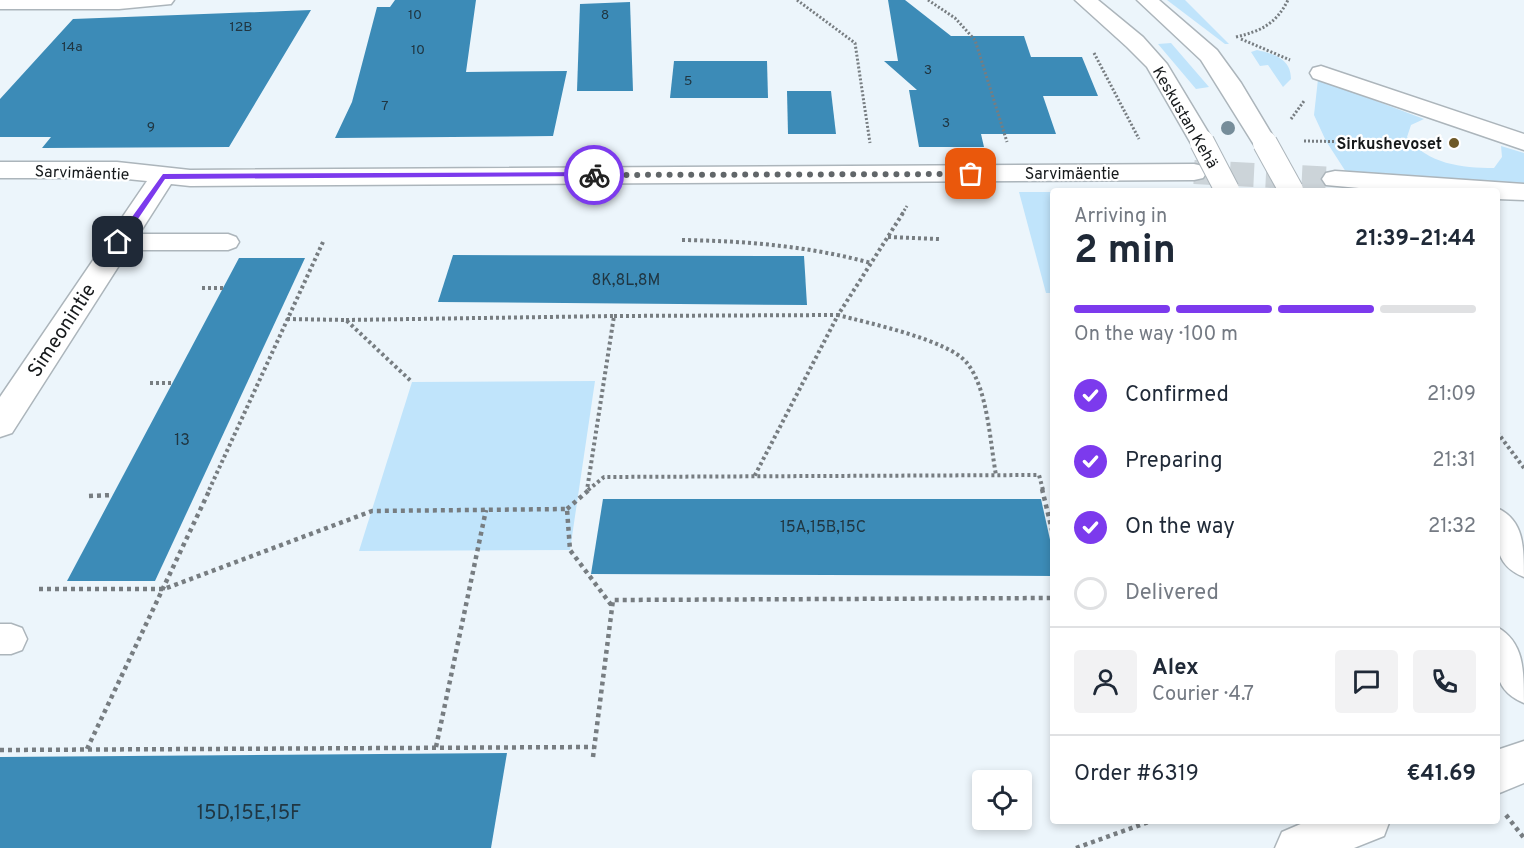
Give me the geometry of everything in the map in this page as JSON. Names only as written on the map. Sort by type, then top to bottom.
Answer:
[{"type":"street","points":[[0,3],[119,3],[164,0]]},
{"type":"street","name":"Keskustan Kehä","points":[[1085,0],[1135,42],[1156,64],[1226,188]]},
{"type":"street","points":[[1147,0],[1209,55],[1229,82],[1290,188]]},
{"type":"street","points":[[1321,73],[1516,139]]},
{"type":"street","name":"Sarvimäentie","points":[[0,170],[117,170],[163,177],[1194,172]]},
{"type":"street","name":"Simeonintie","points":[[0,424],[163,177]]},
{"type":"street","points":[[1335,179],[1460,188]]},
{"type":"street","points":[[1500,191],[1516,192]]},
{"type":"street","points":[[1500,528],[1524,560]]},
{"type":"street","points":[[1500,650],[1524,683]]},
{"type":"street","points":[[1500,791],[1524,762]]},
{"type":"street","points":[[1298,848],[1358,824]]},
{"type":"lane","points":[[118,242],[228,242]]},
{"type":"path","points":[[797,0],[855,43],[875,174]]},
{"type":"path","points":[[928,0],[955,18],[975,40],[1008,147]]},
{"type":"path","points":[[1288,0],[1282,14],[1266,29],[1235,37],[1321,73]]},
{"type":"path","points":[[1094,52],[1146,173]]},
{"type":"path","points":[[1302,141],[1426,142]]},
{"type":"path","points":[[754,477],[838,315],[927,174]]},
{"type":"path","points":[[887,237],[939,239],[941,237]]},
{"type":"path","points":[[682,240],[793,245],[831,251],[871,263]]},
{"type":"path","points":[[87,749],[164,589],[322,242]]},
{"type":"path","points":[[202,288],[223,288]]},
{"type":"path","points":[[392,319],[395,311]]},
{"type":"path","points":[[287,319],[838,315],[892,330],[950,351],[965,361],[977,381],[996,475]]},
{"type":"path","points":[[587,492],[614,316]]},
{"type":"path","points":[[346,320],[412,382]]},
{"type":"path","points":[[150,383],[172,383]]},
{"type":"path","points":[[1500,436],[1523,466]]},
{"type":"path","points":[[39,589],[164,589],[372,511],[567,509],[604,477],[1039,475],[1050,521]]},
{"type":"path","points":[[89,496],[113,495]]},
{"type":"path","points":[[567,509],[570,550],[612,606]]},
{"type":"path","points":[[436,747],[486,510]]},
{"type":"path","points":[[593,757],[613,600],[1050,598]]},
{"type":"path","points":[[0,750],[594,747]]},
{"type":"path","points":[[1500,791],[1524,838]]},
{"type":"path","points":[[1076,848],[1143,824]]},
{"type":"shaded area","points":[[1167,0],[1185,0],[1229,44],[1225,44]]},
{"type":"shaded area","points":[[1171,43],[1209,87],[1196,89],[1158,44]]},
{"type":"shaded area","points":[[1257,50],[1270,53],[1285,62],[1291,79],[1283,87],[1268,65],[1260,66],[1251,52]]},
{"type":"shaded area","points":[[1318,79],[1424,119],[1411,125],[1407,137],[1425,153],[1446,163],[1494,168],[1502,157],[1501,146],[1524,153],[1524,185],[1346,172],[1326,141],[1314,115]]},
{"type":"shaded area","points":[[1019,192],[1050,192],[1050,293],[1046,293]]},
{"type":"shaded area","points":[[595,381],[570,550],[359,551],[412,382]]},
{"type":"building","points":[[395,0],[476,0],[466,72],[567,71],[553,136],[335,138],[352,102],[377,7],[390,7]]},
{"type":"building","points":[[888,0],[905,0],[951,36],[1024,36],[1031,57],[1082,57],[1098,96],[1043,96],[1056,134],[981,134],[984,147],[919,147],[909,90],[917,90],[884,61],[898,61]]},
{"type":"building","points":[[630,2],[633,91],[577,91],[580,4]]},
{"type":"building","points":[[311,10],[229,147],[42,148],[51,137],[0,137],[0,99],[73,19]]},
{"type":"building","points":[[674,61],[767,61],[768,98],[670,98]]},
{"type":"building","points":[[787,91],[831,91],[836,134],[788,134]]},
{"type":"building","points":[[453,255],[804,256],[807,305],[438,302]]},
{"type":"building","points":[[239,258],[305,258],[155,581],[67,581]]},
{"type":"building","points":[[603,499],[1041,499],[1050,540],[1050,576],[591,574]]},
{"type":"building","points":[[507,753],[491,848],[0,848],[0,757]]},
{"type":"tunnel","points":[[1194,172],[1335,179]]},
{"type":"way so far","points":[[594,175],[971,174]]},
{"type":"place","name":"Sirkushevoset","points":[[1454,143]]},
{"type":"route","points":[[118,242],[163,177],[594,175]]}]
